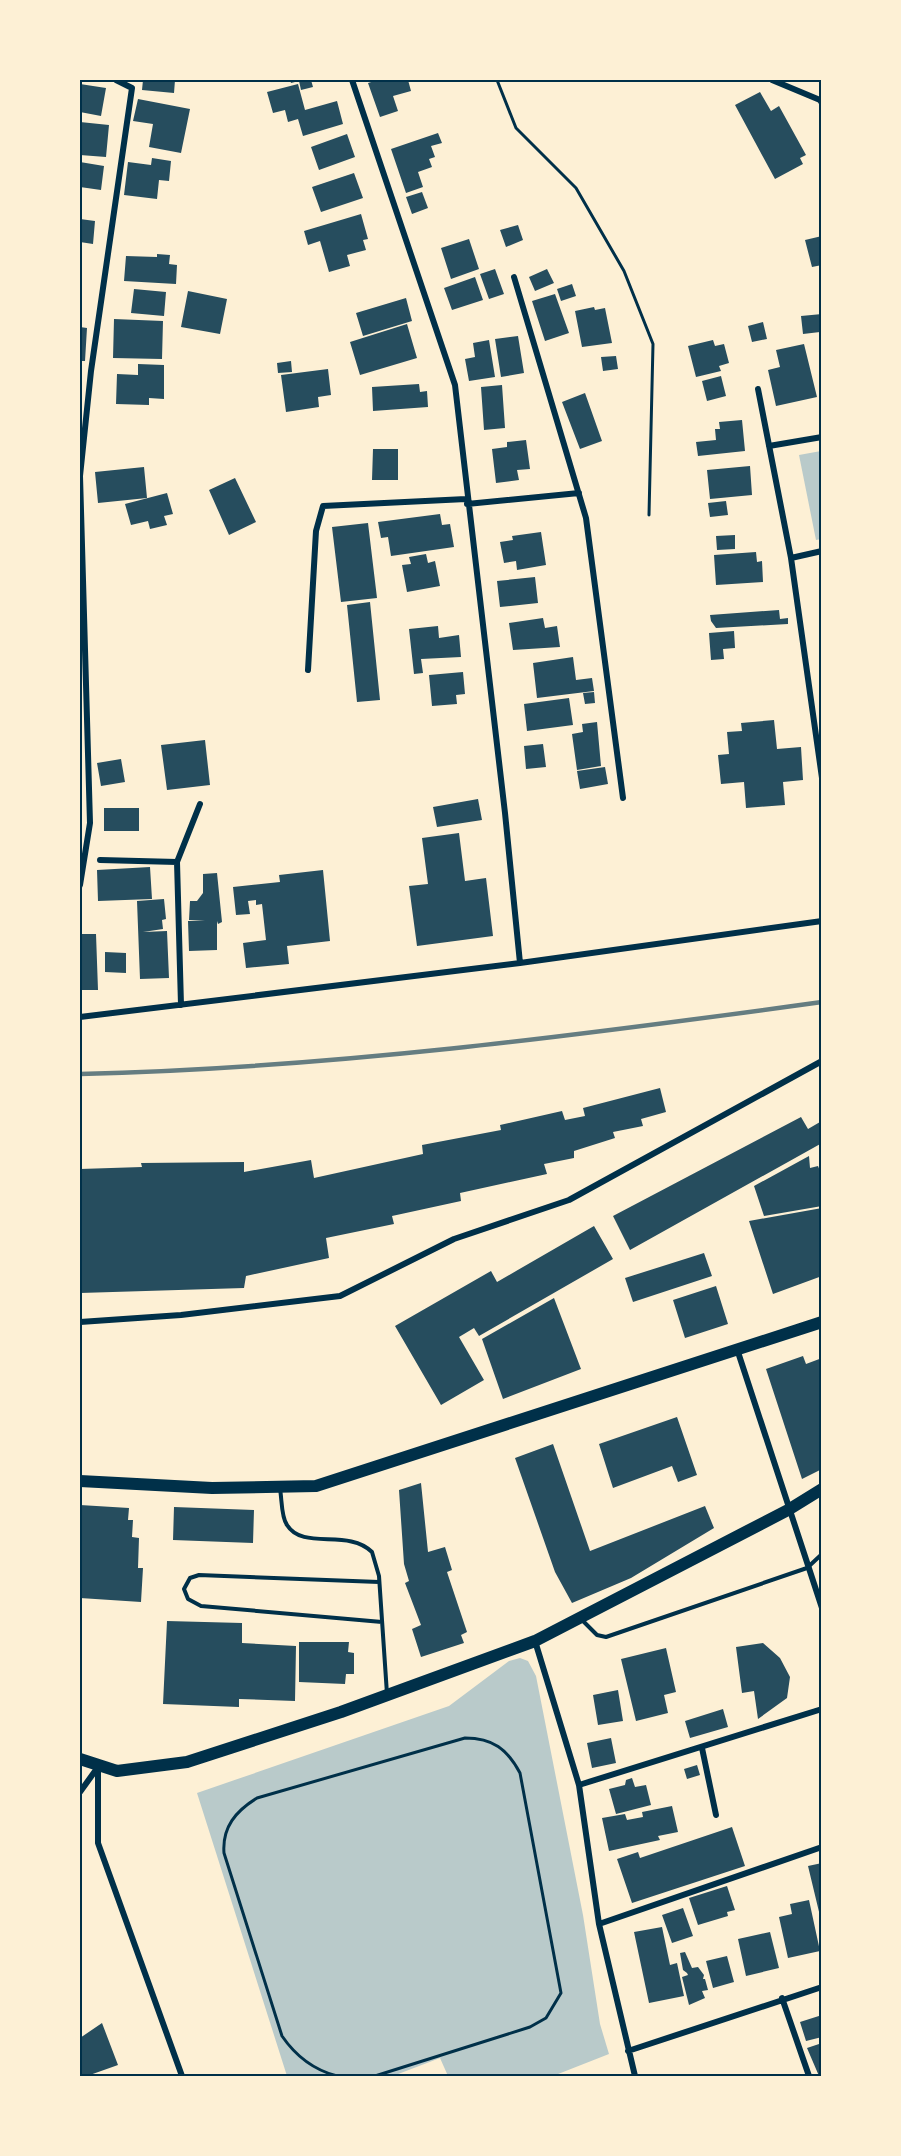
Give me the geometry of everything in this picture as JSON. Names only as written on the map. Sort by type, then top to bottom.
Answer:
[{"type":"main road","points":[[80,1481],[212,1488],[316,1486],[822,1322]]},
{"type":"main road","points":[[80,1759],[98,1767],[117,1771],[187,1762],[535,1641],[788,1510],[822,1489]]},
{"type":"street","points":[[80,885],[90,823],[80,476],[91,371],[132,88],[116,80]]},
{"type":"street","points":[[351,80],[455,385],[505,813],[520,963]]},
{"type":"street","points":[[772,80],[820,100],[822,103]]},
{"type":"street","points":[[514,277],[586,518],[622,798]]},
{"type":"street","points":[[758,389],[791,558],[822,778]]},
{"type":"street","points":[[769,446],[822,437]]},
{"type":"street","points":[[308,670],[316,531],[323,506],[467,501],[579,493]]},
{"type":"street","points":[[791,558],[822,551]]},
{"type":"street","points":[[181,1005],[177,862],[200,804]]},
{"type":"street","points":[[100,860],[177,862]]},
{"type":"street","points":[[80,1017],[520,963],[822,921]]},
{"type":"street","points":[[80,1322],[181,1315],[340,1296],[454,1239],[569,1200],[822,1061]]},
{"type":"street","points":[[737,1348],[788,1510],[822,1608]]},
{"type":"street","points":[[535,1641],[579,1785],[599,1924],[635,2076]]},
{"type":"street","points":[[579,1785],[822,1709]]},
{"type":"street","points":[[702,1748],[716,1815]]},
{"type":"street","points":[[80,1792],[98,1767]]},
{"type":"street","points":[[98,1767],[98,1843],[182,2076]]},
{"type":"street","points":[[599,1924],[822,1847]]},
{"type":"street","points":[[628,2051],[782,1998],[822,1987]]},
{"type":"street","points":[[782,1998],[809,2076]]},
{"type":"lane","points":[[280,1487],[286,1524],[294,1534],[309,1539],[333,1538],[356,1541],[366,1546],[376,1561],[387,1694]]},
{"type":"lane","points":[[579,1618],[597,1635],[606,1637],[807,1568],[822,1554]]},
{"type":"lane","points":[[379,1582],[199,1575],[190,1578],[184,1589],[188,1599],[201,1606],[382,1622]]},
{"type":"path","points":[[497,80],[516,128],[576,188],[624,271],[653,344],[649,515]]},
{"type":"path","points":[[337,2076],[327,2074],[302,2058],[282,2036],[224,1853],[225,1830],[236,1814],[257,1798],[465,1737],[482,1738],[495,1743],[510,1754],[520,1773],[561,1993],[546,2018],[530,2027],[375,2076]]},
{"type":"shaded area","points":[[821,451],[821,539],[816,540],[799,455]]},
{"type":"shaded area","points":[[520,1658],[528,1661],[536,1676],[583,1915],[600,2024],[609,2054],[553,2076],[448,2076],[440,2058],[393,2076],[287,2076],[197,1793],[449,1706],[509,1661]]},
{"type":"building","points":[[143,80],[175,80],[174,93],[142,90]]},
{"type":"building","points":[[290,80],[311,80],[313,87],[301,90],[299,81],[291,83]]},
{"type":"building","points":[[378,80],[408,80],[411,91],[393,96],[398,111],[380,117],[368,83]]},
{"type":"building","points":[[80,84],[106,88],[101,116],[80,112]]},
{"type":"building","points":[[298,84],[305,110],[337,101],[343,124],[303,136],[298,119],[288,122],[285,110],[273,113],[267,92]]},
{"type":"building","points":[[760,92],[771,111],[779,106],[806,155],[800,158],[803,164],[775,179],[735,105]]},
{"type":"building","points":[[138,99],[190,109],[181,153],[149,147],[153,124],[133,121]]},
{"type":"building","points":[[80,122],[109,125],[106,157],[80,155]]},
{"type":"building","points":[[438,133],[442,143],[431,146],[435,157],[429,159],[432,167],[418,172],[423,187],[406,193],[391,149]]},
{"type":"building","points":[[347,134],[355,157],[319,170],[311,147]]},
{"type":"building","points":[[152,158],[171,161],[169,181],[159,180],[157,199],[124,195],[128,162],[151,165]]},
{"type":"building","points":[[80,162],[104,166],[101,190],[80,187]]},
{"type":"building","points":[[354,173],[363,198],[321,212],[312,187]]},
{"type":"building","points":[[422,192],[428,208],[412,214],[406,197]]},
{"type":"building","points":[[361,214],[368,239],[363,240],[366,250],[347,255],[350,266],[329,272],[320,241],[308,245],[304,231]]},
{"type":"building","points":[[80,219],[95,221],[93,244],[80,242]]},
{"type":"building","points":[[518,225],[523,240],[506,247],[500,230]]},
{"type":"building","points":[[822,236],[822,265],[812,267],[805,240]]},
{"type":"building","points":[[469,239],[479,269],[451,279],[441,248]]},
{"type":"building","points":[[157,254],[170,255],[169,264],[177,265],[176,284],[124,281],[126,256],[157,257]]},
{"type":"building","points":[[495,269],[504,294],[489,299],[480,274]]},
{"type":"building","points":[[547,269],[554,283],[535,291],[529,277]]},
{"type":"building","points":[[475,277],[483,300],[452,310],[444,288]]},
{"type":"building","points":[[572,284],[576,296],[561,301],[557,289]]},
{"type":"building","points":[[134,289],[166,292],[164,316],[131,313]]},
{"type":"building","points":[[188,291],[227,299],[220,334],[181,327]]},
{"type":"building","points":[[555,294],[569,333],[545,341],[532,301]]},
{"type":"building","points":[[406,298],[412,321],[363,336],[356,313]]},
{"type":"building","points":[[594,307],[595,310],[605,308],[612,343],[582,347],[575,311]]},
{"type":"building","points":[[822,314],[820,332],[803,334],[801,316]]},
{"type":"building","points":[[114,319],[163,321],[162,359],[113,358]]},
{"type":"building","points":[[763,322],[767,339],[752,342],[748,326]]},
{"type":"building","points":[[407,324],[417,358],[360,375],[350,342]]},
{"type":"building","points":[[80,327],[87,328],[85,361],[80,361]]},
{"type":"building","points":[[518,336],[524,373],[501,377],[495,339]]},
{"type":"building","points":[[489,340],[495,377],[469,381],[465,359],[475,357],[473,343]]},
{"type":"building","points":[[713,340],[715,346],[724,344],[729,363],[719,366],[721,371],[696,377],[688,346]]},
{"type":"building","points":[[804,344],[817,397],[776,406],[768,370],[780,367],[776,350]]},
{"type":"building","points":[[616,356],[618,369],[603,371],[601,357]]},
{"type":"building","points":[[291,361],[292,372],[278,373],[277,363]]},
{"type":"building","points":[[138,364],[164,365],[164,399],[149,398],[149,405],[116,404],[117,374],[138,375]]},
{"type":"building","points":[[328,369],[331,395],[318,397],[319,407],[286,412],[281,375]]},
{"type":"building","points":[[721,376],[726,396],[707,401],[702,381]]},
{"type":"building","points":[[419,384],[420,392],[427,391],[428,407],[373,411],[372,387]]},
{"type":"building","points":[[502,385],[505,428],[484,430],[481,387]]},
{"type":"building","points":[[585,393],[602,441],[580,449],[562,402]]},
{"type":"building","points":[[742,420],[745,451],[698,456],[696,442],[716,440],[715,429],[720,429],[719,422]]},
{"type":"building","points":[[526,440],[530,469],[517,470],[519,480],[496,483],[492,449],[507,447],[507,442]]},
{"type":"building","points":[[373,449],[398,449],[398,480],[372,480]]},
{"type":"building","points":[[750,466],[752,495],[710,499],[707,470]]},
{"type":"building","points":[[144,467],[147,498],[98,503],[95,472]]},
{"type":"building","points":[[235,478],[256,522],[229,535],[209,490]]},
{"type":"building","points":[[167,493],[173,514],[164,516],[167,525],[150,529],[148,521],[131,525],[125,504]]},
{"type":"building","points":[[726,501],[728,515],[710,517],[708,503]]},
{"type":"building","points":[[440,514],[442,525],[450,524],[454,547],[391,556],[388,537],[381,538],[378,522]]},
{"type":"building","points":[[368,523],[377,598],[341,602],[332,527]]},
{"type":"building","points":[[541,532],[546,565],[517,570],[516,561],[504,563],[500,542],[513,540],[512,536]]},
{"type":"building","points":[[735,535],[735,549],[717,550],[716,536]]},
{"type":"building","points":[[756,552],[757,562],[762,561],[763,582],[716,585],[714,555]]},
{"type":"building","points":[[426,554],[428,563],[435,561],[440,586],[407,592],[402,565],[411,564],[409,557]]},
{"type":"building","points":[[535,577],[538,603],[500,607],[497,581]]},
{"type":"building","points":[[370,602],[380,700],[357,702],[347,605]]},
{"type":"building","points":[[779,610],[780,619],[788,618],[788,624],[716,628],[710,615]]},
{"type":"building","points":[[543,618],[545,628],[557,626],[560,647],[513,650],[509,623]]},
{"type":"building","points":[[438,626],[439,638],[459,635],[461,657],[421,659],[423,673],[414,674],[409,629]]},
{"type":"building","points":[[734,631],[735,648],[723,649],[724,659],[711,660],[709,633]]},
{"type":"building","points":[[573,657],[576,680],[592,678],[594,691],[537,698],[533,663]]},
{"type":"building","points":[[463,672],[465,694],[456,695],[457,704],[432,706],[429,675]]},
{"type":"building","points":[[594,692],[595,703],[585,704],[583,693]]},
{"type":"building","points":[[569,698],[573,725],[527,731],[524,704]]},
{"type":"building","points":[[774,720],[777,749],[801,747],[803,780],[783,782],[785,805],[746,808],[744,782],[721,784],[718,755],[729,754],[727,732],[742,731],[741,723]]},
{"type":"building","points":[[597,722],[601,766],[577,770],[572,734],[583,732],[582,724]]},
{"type":"building","points":[[205,740],[210,785],[167,790],[161,745]]},
{"type":"building","points":[[543,744],[546,767],[526,769],[524,746]]},
{"type":"building","points":[[121,759],[125,782],[101,786],[97,763]]},
{"type":"building","points":[[605,767],[608,784],[580,789],[577,771]]},
{"type":"building","points":[[478,799],[482,820],[437,827],[433,807]]},
{"type":"building","points":[[104,808],[139,808],[139,831],[104,831]]},
{"type":"building","points":[[459,833],[465,881],[486,878],[493,936],[417,946],[409,886],[428,884],[422,838]]},
{"type":"building","points":[[150,867],[152,899],[98,901],[97,870]]},
{"type":"building","points":[[323,870],[330,941],[287,946],[289,964],[246,968],[243,943],[266,940],[262,904],[256,905],[256,900],[248,901],[250,914],[236,915],[233,887],[280,882],[279,875]]},
{"type":"building","points":[[217,873],[222,922],[218,924],[217,921],[217,950],[189,951],[188,921],[205,921],[189,920],[190,901],[197,901],[203,893],[203,874]]},
{"type":"building","points":[[164,899],[166,919],[162,920],[163,929],[143,932],[167,931],[169,978],[140,979],[137,901]]},
{"type":"building","points":[[80,934],[96,934],[98,990],[80,990]]},
{"type":"building","points":[[105,952],[126,953],[126,973],[105,972]]},
{"type":"building","points":[[660,1088],[666,1112],[641,1119],[643,1126],[613,1132],[615,1138],[574,1151],[574,1158],[544,1164],[547,1174],[460,1193],[461,1201],[392,1216],[394,1224],[326,1238],[329,1258],[246,1276],[244,1288],[80,1293],[80,1169],[142,1167],[141,1163],[244,1162],[244,1172],[311,1160],[314,1178],[423,1154],[422,1145],[501,1130],[500,1125],[562,1111],[565,1120],[585,1116],[583,1108]]},
{"type":"building","points":[[801,1117],[808,1129],[820,1122],[822,1143],[630,1250],[613,1216]]},
{"type":"building","points":[[809,1156],[810,1168],[818,1166],[822,1176],[822,1206],[764,1216],[754,1186]]},
{"type":"building","points":[[822,1208],[822,1276],[773,1294],[749,1221]]},
{"type":"building","points":[[594,1226],[613,1259],[479,1336],[474,1328],[459,1337],[484,1380],[441,1405],[395,1326],[491,1271],[497,1282]]},
{"type":"building","points":[[704,1253],[712,1276],[633,1302],[625,1278]]},
{"type":"building","points":[[716,1286],[728,1324],[685,1338],[673,1300]]},
{"type":"building","points":[[554,1298],[581,1369],[503,1399],[482,1339]]},
{"type":"building","points":[[803,1356],[806,1364],[822,1358],[822,1469],[802,1479],[766,1369]]},
{"type":"building","points":[[677,1417],[697,1475],[678,1482],[672,1466],[613,1488],[599,1444]]},
{"type":"building","points":[[553,1444],[590,1551],[705,1506],[714,1528],[631,1578],[572,1603],[555,1572],[515,1458]]},
{"type":"building","points":[[421,1483],[428,1552],[445,1547],[452,1570],[447,1572],[467,1632],[461,1635],[464,1643],[421,1657],[412,1629],[421,1625],[405,1583],[409,1581],[404,1564],[399,1490]]},
{"type":"building","points":[[80,1505],[129,1508],[128,1520],[133,1520],[132,1537],[139,1538],[138,1568],[143,1568],[141,1602],[80,1598]]},
{"type":"building","points":[[174,1507],[254,1510],[253,1543],[173,1540]]},
{"type":"building","points":[[167,1621],[242,1623],[242,1643],[296,1646],[295,1701],[239,1699],[239,1707],[163,1704]]},
{"type":"building","points":[[299,1642],[349,1642],[348,1652],[354,1653],[354,1674],[346,1674],[345,1684],[299,1682]]},
{"type":"building","points":[[763,1643],[780,1658],[790,1677],[787,1698],[758,1719],[754,1691],[742,1693],[736,1647]]},
{"type":"building","points":[[666,1648],[676,1692],[664,1695],[668,1713],[636,1721],[621,1659]]},
{"type":"building","points":[[618,1690],[623,1721],[598,1725],[593,1695]]},
{"type":"building","points":[[723,1709],[728,1727],[690,1738],[685,1721]]},
{"type":"building","points":[[611,1738],[616,1763],[592,1768],[587,1743]]},
{"type":"building","points":[[697,1765],[700,1775],[687,1779],[684,1769]]},
{"type":"building","points":[[632,1778],[635,1787],[646,1785],[651,1805],[616,1814],[609,1789],[625,1785],[626,1780]]},
{"type":"building","points":[[672,1806],[678,1832],[658,1836],[660,1840],[609,1851],[602,1818],[625,1814],[627,1820],[643,1817],[642,1812]]},
{"type":"building","points":[[732,1827],[745,1866],[632,1903],[617,1859],[638,1852],[640,1858]]},
{"type":"building","points":[[822,1863],[822,1916],[820,1916],[808,1866]]},
{"type":"building","points":[[727,1886],[735,1910],[727,1912],[728,1916],[698,1925],[689,1898]]},
{"type":"building","points":[[809,1900],[820,1951],[788,1958],[779,1917],[792,1914],[790,1904]]},
{"type":"building","points":[[683,1908],[693,1936],[672,1943],[662,1915]]},
{"type":"building","points":[[662,1927],[670,1965],[677,1963],[684,1996],[649,2003],[634,1932]]},
{"type":"building","points":[[770,1932],[779,1968],[746,1976],[738,1939]]},
{"type":"building","points":[[685,1952],[692,1968],[698,1967],[704,1975],[703,1979],[705,1979],[708,1990],[702,1991],[705,1998],[689,2005],[682,1977],[688,1975],[683,1970],[680,1953]]},
{"type":"building","points":[[727,1956],[734,1982],[713,1988],[706,1961]]},
{"type":"building","points":[[822,2015],[822,2037],[806,2041],[800,2022]]},
{"type":"building","points":[[102,2023],[118,2065],[87,2076],[80,2076],[80,2038]]},
{"type":"building","points":[[822,2043],[822,2076],[819,2076],[807,2048]]},
{"type":"railway","points":[[80,1074],[173,1071],[359,1058],[637,1027],[822,1002]]}]
